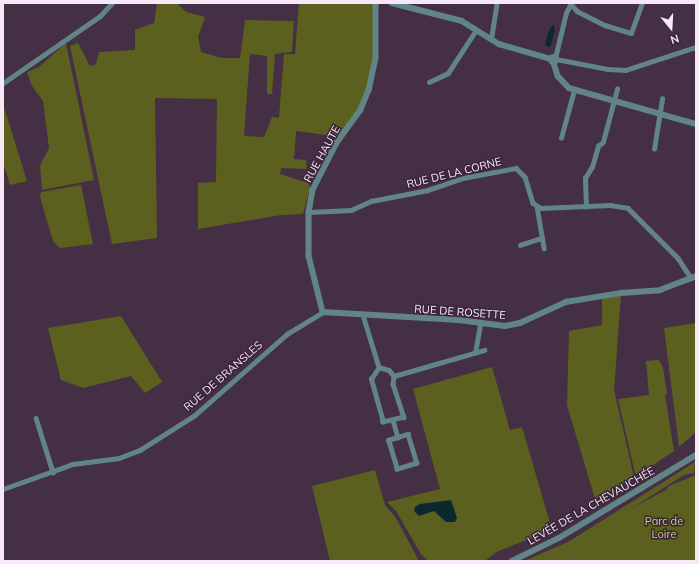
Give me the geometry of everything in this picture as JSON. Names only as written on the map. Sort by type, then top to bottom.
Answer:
[{"type":"street","points":[[3,83],[100,16],[112,3]]},
{"type":"street","name":"RUE HAUTE","points":[[323,312],[309,256],[309,212],[313,190],[337,144],[362,110],[369,90],[376,58],[376,3]]},
{"type":"street","points":[[392,3],[455,19],[491,39],[554,60],[608,70],[626,70],[696,47]]},
{"type":"street","points":[[491,39],[497,3]]},
{"type":"street","points":[[642,3],[631,34],[605,25],[577,11],[571,3],[566,13],[554,60],[562,83],[574,90],[696,124]]},
{"type":"street","points":[[566,13],[577,11]]},
{"type":"street","points":[[429,82],[448,73],[476,30]]},
{"type":"street","points":[[586,207],[585,178],[592,167],[598,146],[603,142],[617,89]]},
{"type":"street","points":[[561,138],[574,90]]},
{"type":"street","points":[[654,150],[662,98]]},
{"type":"street","name":"RUE DE LA CORNE","points":[[309,212],[351,210],[371,201],[428,190],[463,178],[516,168],[522,171],[533,203],[537,206],[544,248]]},
{"type":"street","points":[[537,206],[586,207],[610,205],[628,208],[678,258],[694,277]]},
{"type":"street","points":[[520,245],[542,238]]},
{"type":"street","name":"RUE DE ROSETTE","points":[[323,312],[459,320],[480,324],[513,325],[566,302],[621,293],[660,290],[694,277]]},
{"type":"street","name":"RUE DE BRANSLES","points":[[3,489],[88,460],[119,458],[140,450],[195,415],[287,334],[323,312]]},
{"type":"street","points":[[363,315],[379,367]]},
{"type":"street","points":[[475,353],[480,324]]},
{"type":"street","points":[[394,376],[484,350]]},
{"type":"street","points":[[379,367],[389,370],[394,376],[393,384],[404,416],[383,422],[371,379],[379,367]]},
{"type":"street","points":[[36,418],[53,472]]},
{"type":"street","points":[[393,420],[398,437]]},
{"type":"street","points":[[408,434],[417,463],[397,469],[388,440],[398,437],[408,434]]},
{"type":"street","name":"LEVÉE DE LA CHEVAUCHÉE","points":[[512,561],[559,538],[696,455]]},
{"type":"green space","points":[[299,3],[373,3],[373,56],[368,85],[357,110],[341,137],[296,131],[294,159],[306,160],[307,169],[281,168],[280,174],[308,183],[310,188],[303,214],[281,215],[198,229],[198,183],[216,182],[217,99],[155,98],[157,238],[112,244],[70,46],[78,43],[90,66],[96,64],[99,52],[135,50],[135,30],[154,23],[157,4],[178,4],[186,12],[205,17],[198,37],[201,52],[222,58],[240,58],[245,20],[294,21],[292,52],[275,54],[272,94],[267,94],[267,56],[250,54],[244,136],[264,137],[272,117],[279,118],[284,54],[295,54]]},
{"type":"green space","points":[[66,43],[94,180],[42,190],[40,166],[49,148],[43,101],[32,86],[27,72],[39,67]]},
{"type":"green space","points":[[3,104],[27,181],[10,185],[3,162]]},
{"type":"green space","points":[[81,185],[93,244],[60,248],[53,241],[40,197],[41,192]]},
{"type":"green space","points":[[621,295],[614,390],[634,477],[595,499],[567,405],[569,331],[602,325],[602,299]]},
{"type":"green space","points":[[121,316],[162,382],[145,393],[131,376],[83,388],[61,380],[48,328]]},
{"type":"green space","points":[[696,323],[696,432],[679,447],[664,328]]},
{"type":"green space","points":[[659,360],[663,368],[667,394],[665,395],[674,451],[638,475],[635,473],[618,399],[649,395],[646,361]]},
{"type":"green space","points":[[492,367],[510,430],[522,427],[552,530],[496,552],[485,561],[428,561],[421,554],[396,511],[387,502],[440,489],[413,389]]},
{"type":"green space","name":"Parc de Loire","points":[[695,462],[694,473],[684,475],[632,508],[666,490],[669,486],[696,475],[696,561],[524,561],[568,542]]},
{"type":"green space","points":[[375,470],[385,505],[396,518],[419,561],[330,561],[312,486]]},
{"type":"shaded area","points":[[553,25],[555,28],[551,46],[548,47],[545,44],[549,30]]},
{"type":"shaded area","points":[[451,500],[457,518],[455,522],[446,522],[434,511],[419,516],[414,511],[415,507],[420,504]]}]
